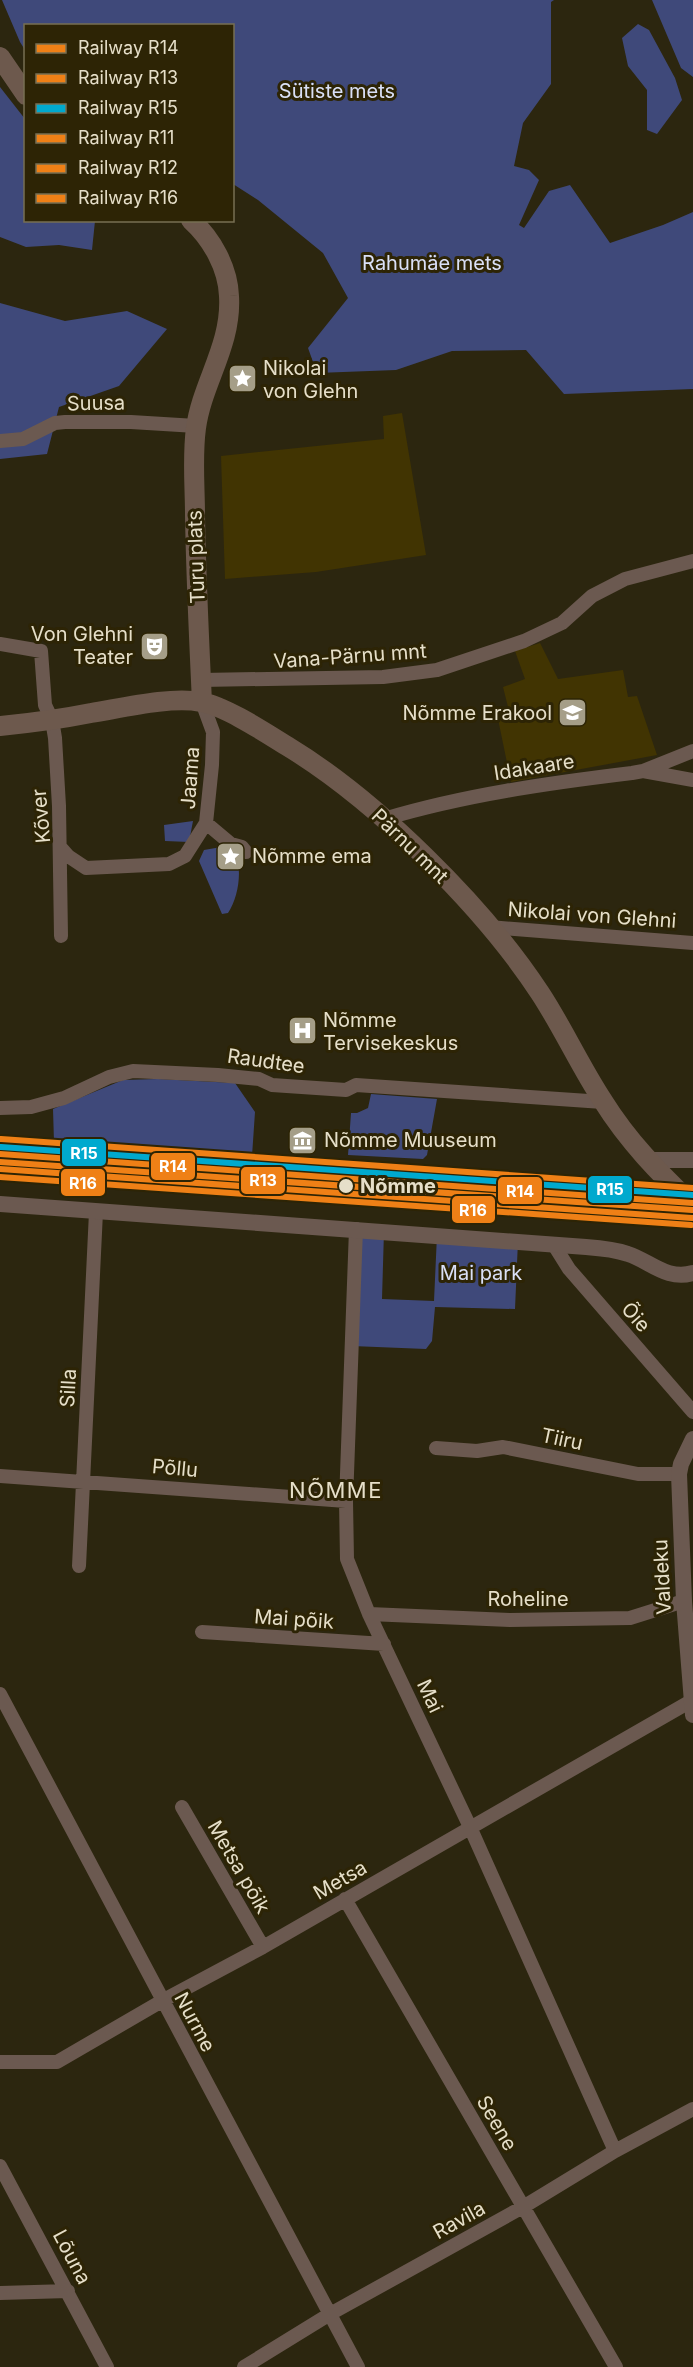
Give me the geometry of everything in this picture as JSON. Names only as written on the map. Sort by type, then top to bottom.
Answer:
[{"type":"main road","points":[[0,57],[24,91]]},
{"type":"main road","name":"Turu plats","points":[[193,222],[212,244],[221,261],[229,294],[229,314],[225,334],[198,420],[194,456],[202,702]]},
{"type":"main road","name":"Pärnu mnt","points":[[0,726],[52,720],[131,706],[174,701],[202,702],[255,726],[315,763],[384,819],[438,871],[489,927],[541,994],[603,1102],[646,1160],[693,1205]]},
{"type":"street","name":"Suusa","points":[[0,441],[23,439],[37,434],[52,424],[65,422],[198,420]]},
{"type":"street","name":"Vana-Pärnu mnt","points":[[201,680],[383,677],[437,670],[524,641],[562,623],[592,596],[625,579],[693,561]]},
{"type":"street","name":"Kõver","points":[[0,644],[41,651],[45,705],[52,720],[60,847],[68,856],[86,868],[170,864],[185,856]]},
{"type":"street","name":"Jaama","points":[[185,856],[207,823],[213,732],[202,702]]},
{"type":"street","points":[[643,771],[693,751]]},
{"type":"street","name":"Idakaare","points":[[384,819],[420,808],[541,784],[643,771],[693,780]]},
{"type":"street","name":"Jaama","points":[[207,823],[246,852]]},
{"type":"street","points":[[60,847],[62,936]]},
{"type":"street","name":"Nikolai von Glehni","points":[[489,927],[693,943]]},
{"type":"street","name":"Raudtee","points":[[0,1108],[31,1107],[64,1098],[108,1077],[133,1071],[274,1080],[346,1090],[356,1084],[603,1102]]},
{"type":"street","points":[[646,1160],[693,1161]]},
{"type":"street","points":[[0,1204],[607,1249],[628,1254],[656,1269],[673,1274],[693,1273]]},
{"type":"street","name":"Silla","points":[[79,1566],[96,1212]]},
{"type":"street","name":"Mai","points":[[356,1229],[346,1501],[347,1559],[369,1614],[470,1827],[615,2151]]},
{"type":"street","name":"Õie","points":[[554,1245],[569,1269],[693,1412]]},
{"type":"street","name":"Valdeku","points":[[692,1708],[679,1473],[693,1439]]},
{"type":"street","name":"Tiiru","points":[[436,1448],[477,1451],[503,1447],[638,1474],[679,1473]]},
{"type":"street","name":"Põllu","points":[[0,1476],[83,1480],[346,1501]]},
{"type":"street","name":"Roheline","points":[[369,1614],[510,1620],[630,1618],[687,1587]]},
{"type":"street","name":"Mai põik","points":[[202,1632],[384,1644]]},
{"type":"street","name":"Nurme","points":[[0,1694],[358,2367]]},
{"type":"street","name":"Metsa","points":[[0,2062],[57,2062],[162,2001],[263,1947],[470,1827],[692,1708]]},
{"type":"street","name":"Metsa põik","points":[[182,1807],[263,1947]]},
{"type":"street","name":"Seene","points":[[345,1899],[616,2367]]},
{"type":"street","name":"Ravila","points":[[244,2367],[330,2314],[693,2109]]},
{"type":"street","name":"Lõuna","points":[[0,2166],[107,2367]]},
{"type":"street","points":[[0,2293],[68,2291]]},
{"type":"shaded area","points":[[402,413],[426,555],[316,572],[225,579],[221,456],[384,439],[383,416]]},
{"type":"shaded area","name":"Nõmme Erakool","points":[[540,643],[558,679],[623,670],[628,697],[637,696],[657,755],[511,782],[498,719],[508,707],[503,687],[525,679],[515,651]]},
{"type":"green space","points":[[2,0],[554,0],[551,2],[551,84],[523,123],[514,166],[529,170],[539,180],[519,225],[524,228],[549,191],[570,185],[610,243],[693,212],[693,389],[564,394],[526,350],[452,351],[396,370],[317,373],[308,348],[348,298],[323,253],[258,200],[234,185],[234,24],[24,24],[24,48]]},
{"type":"green space","points":[[652,0],[693,0],[693,77],[681,68]]},
{"type":"green space","points":[[638,24],[649,30],[675,78],[682,100],[657,134],[647,130],[647,90],[628,66],[622,38]]},
{"type":"green space","points":[[0,87],[24,118],[24,222],[95,222],[92,250],[59,245],[26,247],[0,237]]},
{"type":"green space","points":[[0,303],[65,321],[127,311],[167,329],[119,386],[59,407],[47,454],[0,459]]},
{"type":"green space","points":[[193,821],[189,842],[165,841],[164,825]]},
{"type":"green space","points":[[227,846],[234,849],[239,873],[232,906],[228,913],[222,914],[199,861],[204,850]]},
{"type":"green space","points":[[158,1079],[235,1083],[255,1112],[252,1156],[54,1142],[53,1109],[123,1080]]},
{"type":"green space","points":[[371,1094],[437,1099],[427,1155],[423,1159],[348,1155],[351,1113],[368,1108]]},
{"type":"green space","name":"Mai park","points":[[356,1229],[384,1231],[382,1299],[434,1301],[437,1235],[518,1241],[515,1309],[435,1307],[432,1341],[426,1349],[352,1346]]},
{"type":"rail line","name":"R12","points":[[1,1139],[693,1188]]},
{"type":"rail line","name":"R15","points":[[1,1147],[693,1195]]},
{"type":"rail line","name":"R14","points":[[0,1154],[693,1203]]},
{"type":"rail line","name":"R13","points":[[0,1162],[692,1210]]},
{"type":"rail line","name":"R11","points":[[0,1169],[692,1218]]},
{"type":"rail line","name":"R16","points":[[0,1177],[691,1225]]},
{"type":"place","name":"Nikolai von Glehn","points":[[242,379]]},
{"type":"place","name":"Von Glehni Teater","points":[[154,646]]},
{"type":"place","name":"Nõmme Erakool","points":[[573,713]]},
{"type":"place","name":"Nõmme ema","points":[[231,856]]},
{"type":"place","name":"Nõmme Tervisekeskus","points":[[302,1031]]},
{"type":"place","name":"Nõmme Muuseum","points":[[303,1140]]},
{"type":"place","name":"Nõmme","points":[[346,1186]]},
{"type":"district","name":"NÕMME","points":[[336,1490]]},
{"type":"park label","name":"Sütiste mets","points":[[337,91]]},
{"type":"park label","name":"Rahumäe mets","points":[[432,263]]}]
